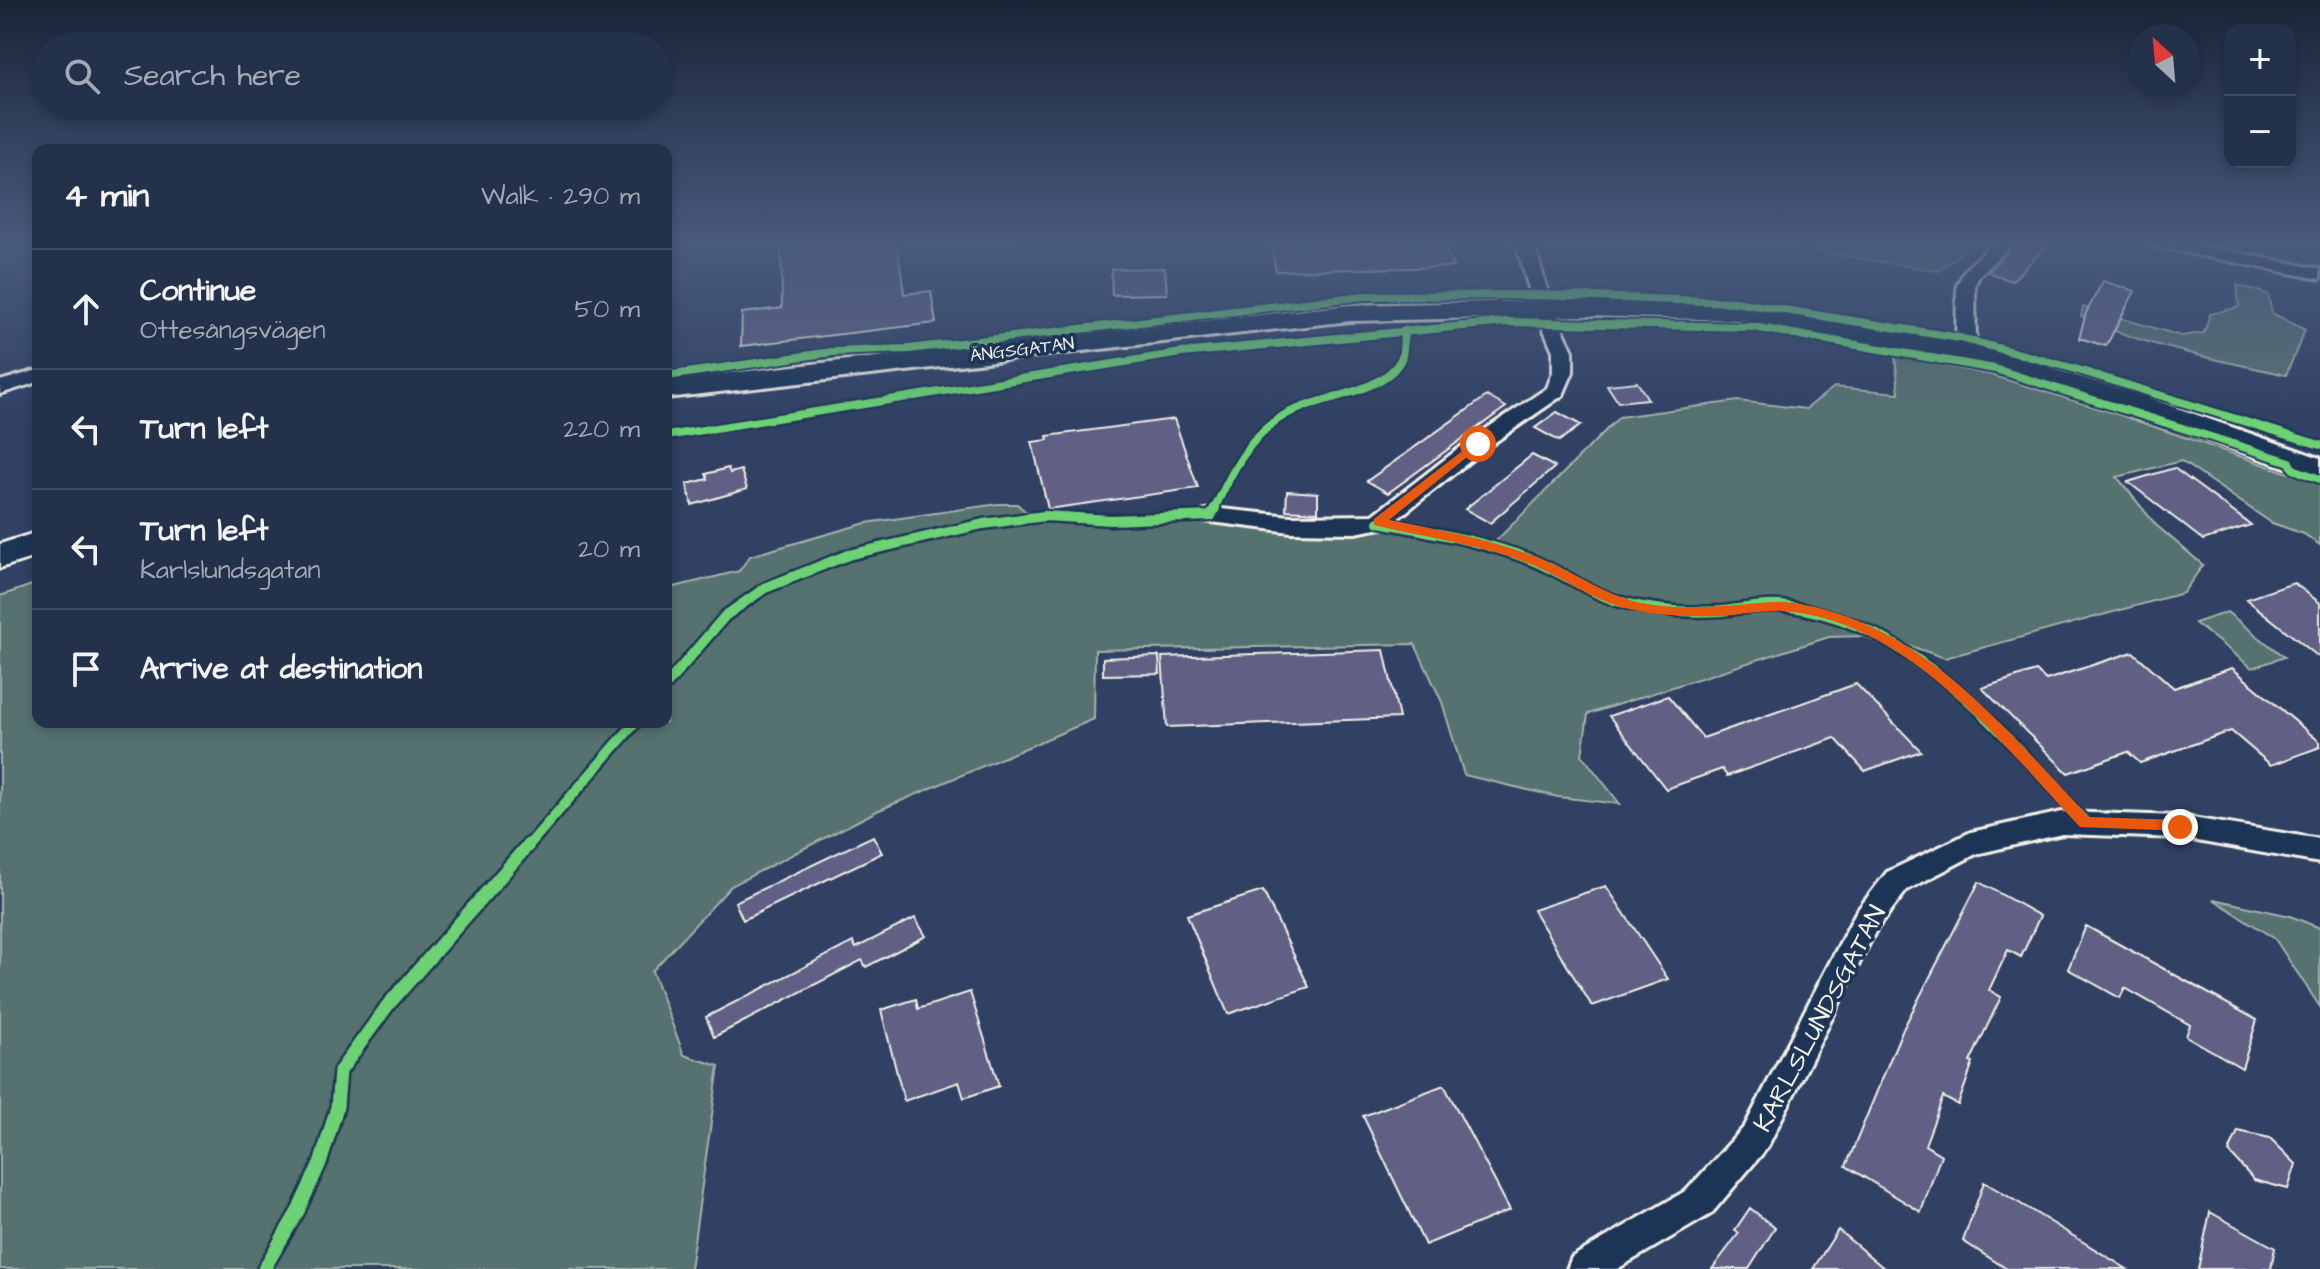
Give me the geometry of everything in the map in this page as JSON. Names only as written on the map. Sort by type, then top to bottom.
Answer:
[{"type":"main road","name":"ÄNGSGATAN","points":[[672,388],[1350,313],[1544,309],[1739,312],[1966,352],[2320,457]]},
{"type":"main road","name":"ÄNGSGATAN","points":[[672,402],[906,363]]},
{"type":"main road","name":"ÄNGSGATAN","points":[[2132,403],[2320,469]]},
{"type":"main road","points":[[0,544],[32,534]]},
{"type":"main road","points":[[0,556],[32,546]]},
{"type":"street","points":[[1211,516],[1291,524],[1355,525],[1379,522],[1478,444],[1556,391],[1563,372],[1563,351],[1541,300]]},
{"type":"street","points":[[1966,300],[1966,352]]},
{"type":"street","points":[[0,388],[32,378]]},
{"type":"street","name":"KARLSLUNDSGATAN","points":[[1584,1269],[1699,1202],[1756,1137],[1866,921],[1897,881],[1971,844],[2062,823],[2180,827],[2320,851]]},
{"type":"green space","points":[[2238,300],[2269,300],[2272,313],[2305,330],[2286,375],[2154,344],[2081,316],[2083,307],[2181,336],[2204,333],[2210,314],[2239,307]]},
{"type":"green space","points":[[1895,356],[1991,375],[2120,415],[2320,484],[2320,545],[2304,534],[2272,523],[2181,461],[2117,477],[2156,525],[2203,565],[2183,593],[1945,658],[1887,638],[1902,654],[1863,636],[1829,637],[1588,714],[1582,755],[1620,804],[1558,797],[1464,775],[1442,702],[1415,644],[1095,650],[1094,719],[877,811],[731,886],[652,971],[684,1055],[719,1066],[690,1269],[0,1269],[0,596],[32,585],[32,728],[672,728],[672,588],[739,571],[750,556],[866,523],[1017,504],[1025,511],[1045,516],[1111,520],[1211,516],[1379,522],[1490,547],[1619,417],[1738,401],[1806,409],[1834,387],[1899,393]]},
{"type":"green space","points":[[2227,612],[2284,657],[2252,668],[2195,623]]},
{"type":"green space","points":[[2213,899],[2290,916],[2320,928],[2320,1007],[2275,939]]},
{"type":"building","points":[[782,300],[932,300],[936,323],[741,346],[742,313],[782,308]]},
{"type":"building","points":[[2093,300],[2130,300],[2106,346],[2079,338]]},
{"type":"building","points":[[1637,382],[1648,399],[1618,402],[1607,385]]},
{"type":"building","points":[[1487,396],[1506,407],[1388,493],[1367,481]]},
{"type":"building","points":[[1557,412],[1581,425],[1559,441],[1535,428]]},
{"type":"building","points":[[1174,419],[1198,488],[1048,509],[1032,442],[1048,440],[1047,436]]},
{"type":"building","points":[[1532,455],[1555,467],[1490,523],[1465,509]]},
{"type":"building","points":[[728,468],[730,473],[741,470],[747,489],[692,505],[687,484],[708,479],[706,474]]},
{"type":"building","points":[[2174,468],[2251,525],[2203,540],[2128,482]]},
{"type":"building","points":[[1287,491],[1318,493],[1318,512],[1286,510]]},
{"type":"building","points":[[2294,583],[2320,603],[2320,658],[2246,599]]},
{"type":"building","points":[[1384,650],[1399,718],[1167,727],[1162,657]]},
{"type":"building","points":[[2133,652],[2174,688],[2232,668],[2320,742],[2320,747],[2271,765],[2231,731],[2140,763],[2128,752],[2068,773],[1982,688],[2036,671],[2046,680]]},
{"type":"building","points":[[1159,656],[1160,674],[1103,675],[1103,658]]},
{"type":"building","points":[[1856,684],[1921,751],[1865,771],[1835,738],[1727,776],[1722,769],[1666,789],[1609,716],[1668,696],[1703,738]]},
{"type":"building","points":[[873,836],[882,853],[743,920],[735,902]]},
{"type":"building","points":[[1979,882],[2040,916],[2021,957],[2008,950],[1989,990],[2001,997],[1970,1062],[1973,1063],[1958,1105],[1943,1097],[1925,1145],[1941,1155],[1921,1212],[1846,1166],[1901,1033]]},
{"type":"building","points":[[1606,886],[1668,979],[1592,1006],[1533,910]]},
{"type":"building","points":[[1263,891],[1309,987],[1228,1014],[1187,915]]},
{"type":"building","points":[[915,918],[926,936],[866,967],[862,960],[714,1037],[706,1017],[853,942],[856,948]]},
{"type":"building","points":[[2086,926],[2257,1020],[2242,1068],[2186,1036],[2190,1025],[2125,988],[2120,998],[2068,969]]},
{"type":"building","points":[[970,992],[999,1086],[964,1098],[959,1082],[904,1101],[881,1010],[916,999],[918,1009]]},
{"type":"building","points":[[1444,1085],[1510,1210],[1425,1245],[1363,1116]]},
{"type":"building","points":[[2238,1131],[2270,1138],[2296,1164],[2288,1189],[2254,1180],[2229,1152]]},
{"type":"building","points":[[1984,1182],[2127,1269],[2007,1269],[1963,1241]]},
{"type":"building","points":[[1750,1208],[1775,1228],[1749,1269],[1712,1269],[1739,1233],[1735,1230]]},
{"type":"building","points":[[2210,1212],[2275,1248],[2271,1269],[2198,1269]]},
{"type":"building","points":[[1838,1230],[1885,1269],[1813,1269]]},
{"type":"cycle path","points":[[672,375],[832,352],[908,349],[1328,300]]},
{"type":"cycle path","points":[[1685,300],[1735,302],[1960,338],[2072,368],[2320,445]]},
{"type":"cycle path","points":[[672,435],[1181,353],[1506,322],[1753,327],[1995,369],[2290,462],[2293,469],[2320,479]]},
{"type":"cycle path","points":[[672,678],[725,616],[765,588],[848,555],[983,524],[1045,516],[1111,520],[1211,516],[1232,474],[1249,448],[1270,425],[1296,410],[1364,387],[1392,371],[1400,361],[1404,330]]},
{"type":"cycle path","points":[[1379,522],[1499,548],[1625,603],[1692,612],[1782,606],[1828,614],[1871,631],[1912,656],[1951,686],[2022,754],[2086,823]]},
{"type":"cycle path","points":[[264,1269],[298,1211],[321,1161],[337,1107],[340,1071],[388,1005],[631,728]]},
{"type":"route","points":[[1478,444],[1379,522],[1439,534],[1536,561],[1621,602],[1662,610],[1714,611],[1783,606],[1822,614],[1885,637],[1928,665],[1994,726],[2086,823],[2180,827]]}]
